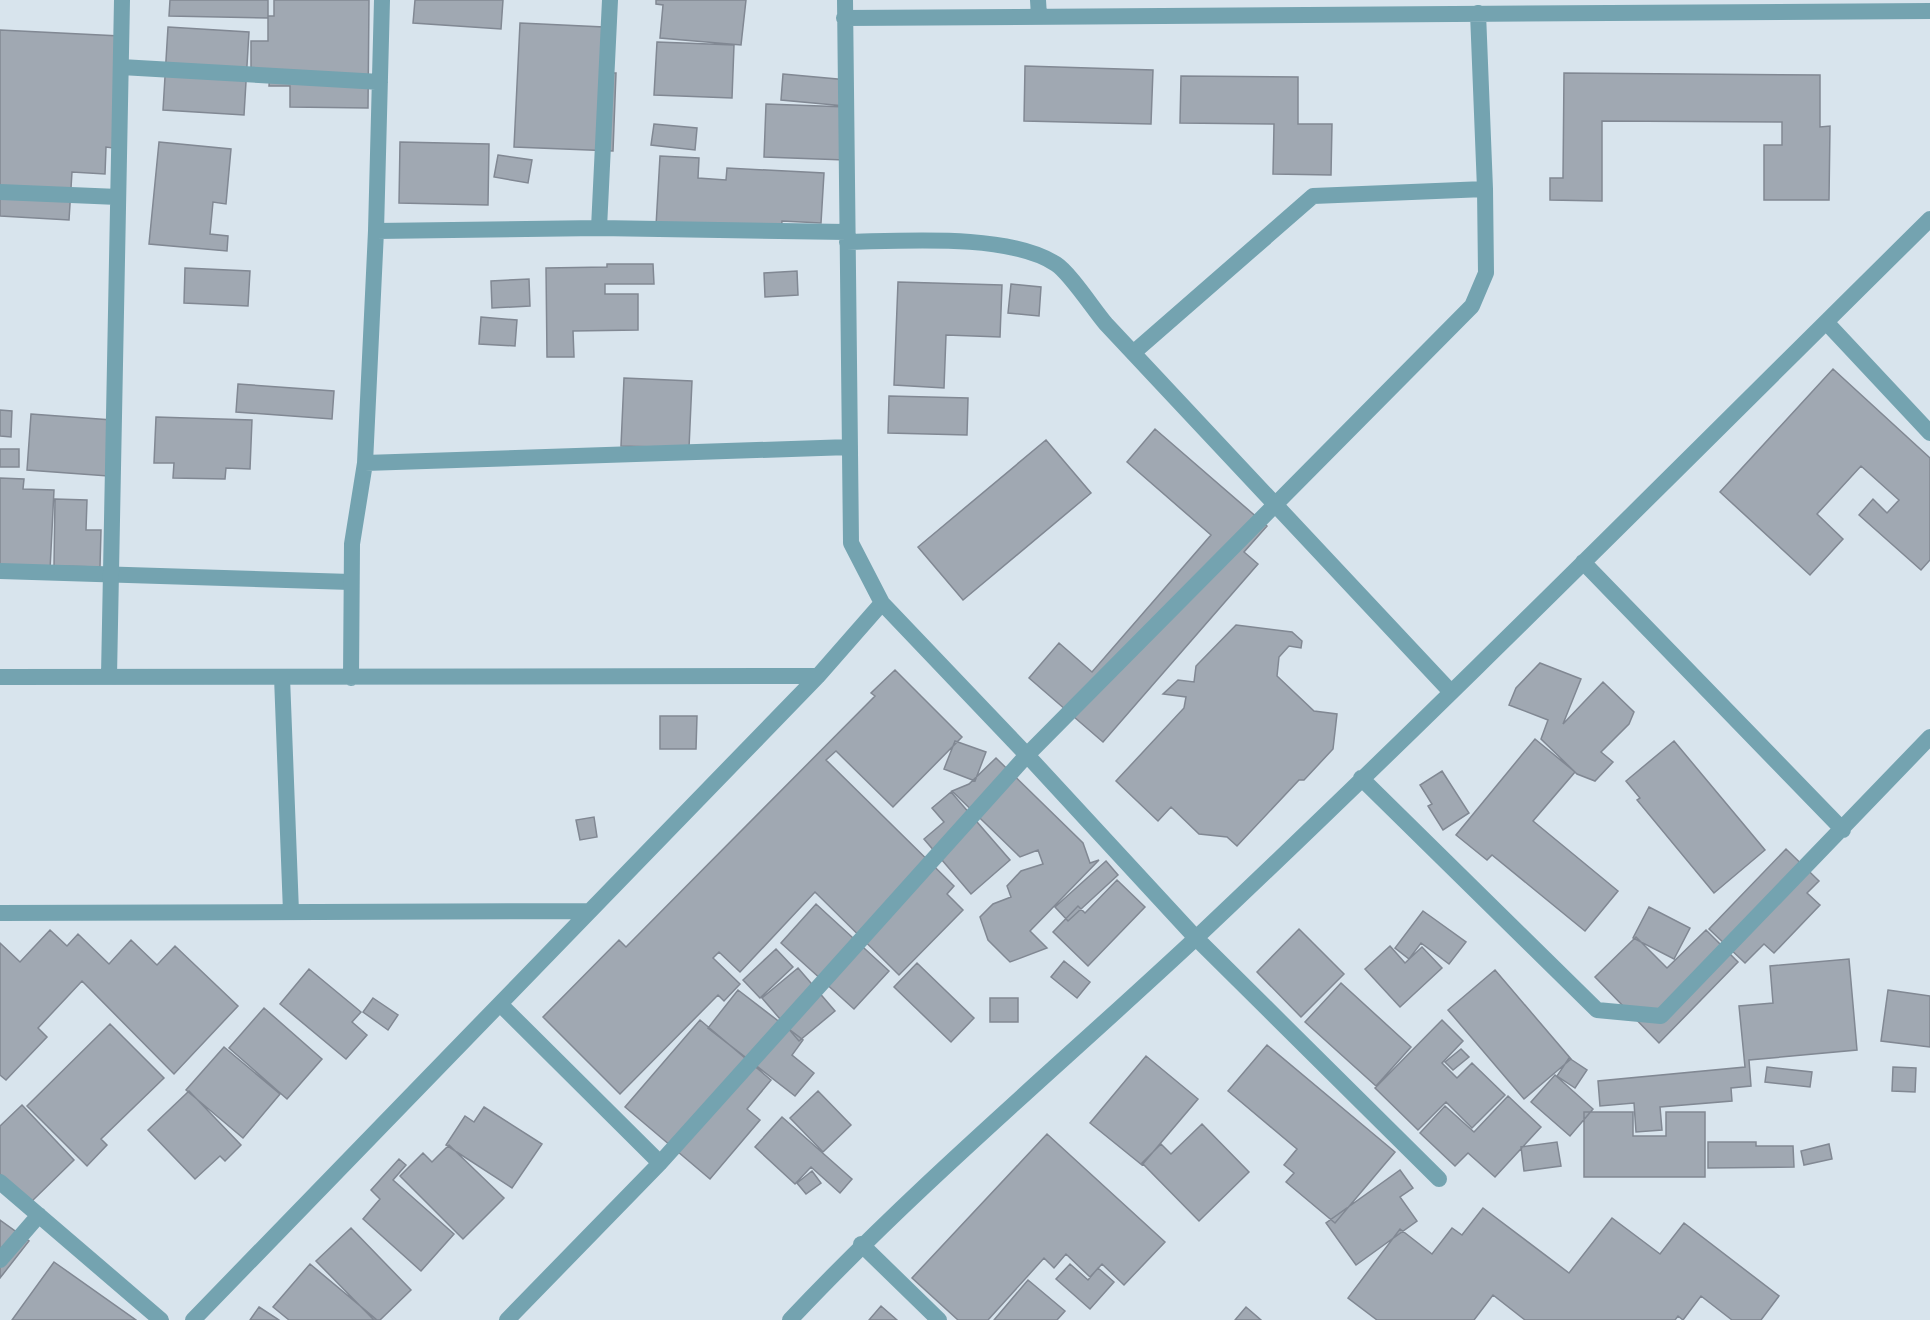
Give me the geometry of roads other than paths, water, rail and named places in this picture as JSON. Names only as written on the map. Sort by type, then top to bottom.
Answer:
[{"type":"street","points":[[109,676],[122,0]]},
{"type":"street","points":[[351,678],[352,544],[365,463],[376,231],[382,0]]},
{"type":"street","points":[[599,228],[610,0]]},
{"type":"street","points":[[845,0],[851,543],[882,603],[1027,755],[1196,938],[1439,1179]]},
{"type":"street","points":[[844,18],[1038,8],[1357,7],[1478,13],[1930,10]]},
{"type":"street","points":[[507,1320],[660,1163],[1027,755],[1274,503],[1472,306],[1485,273],[1485,189],[1478,13]]},
{"type":"street","points":[[121,67],[380,82]]},
{"type":"street","points":[[1133,353],[1313,196],[1485,189]]},
{"type":"street","points":[[0,192],[118,197]]},
{"type":"street","points":[[790,1320],[861,1244],[1196,938],[1583,562],[1930,219]]},
{"type":"street","points":[[376,231],[599,228],[943,241],[1026,251],[1057,265],[1133,353],[1450,691]]},
{"type":"street","points":[[1826,322],[1930,433]]},
{"type":"street","points":[[365,463],[850,447]]},
{"type":"street","points":[[1583,562],[1843,830]]},
{"type":"street","points":[[0,571],[351,582]]},
{"type":"street","points":[[193,1320],[818,676],[882,603]]},
{"type":"street","points":[[0,677],[818,676]]},
{"type":"street","points":[[282,677],[291,912]]},
{"type":"street","points":[[1361,778],[1597,1010],[1661,1016],[1843,830],[1930,737]]},
{"type":"street","points":[[0,913],[590,911]]},
{"type":"street","points":[[500,1004],[660,1163]]},
{"type":"street","points":[[0,1182],[161,1320]]},
{"type":"street","points":[[0,1260],[39,1215]]},
{"type":"street","points":[[861,1244],[939,1320]]}]
